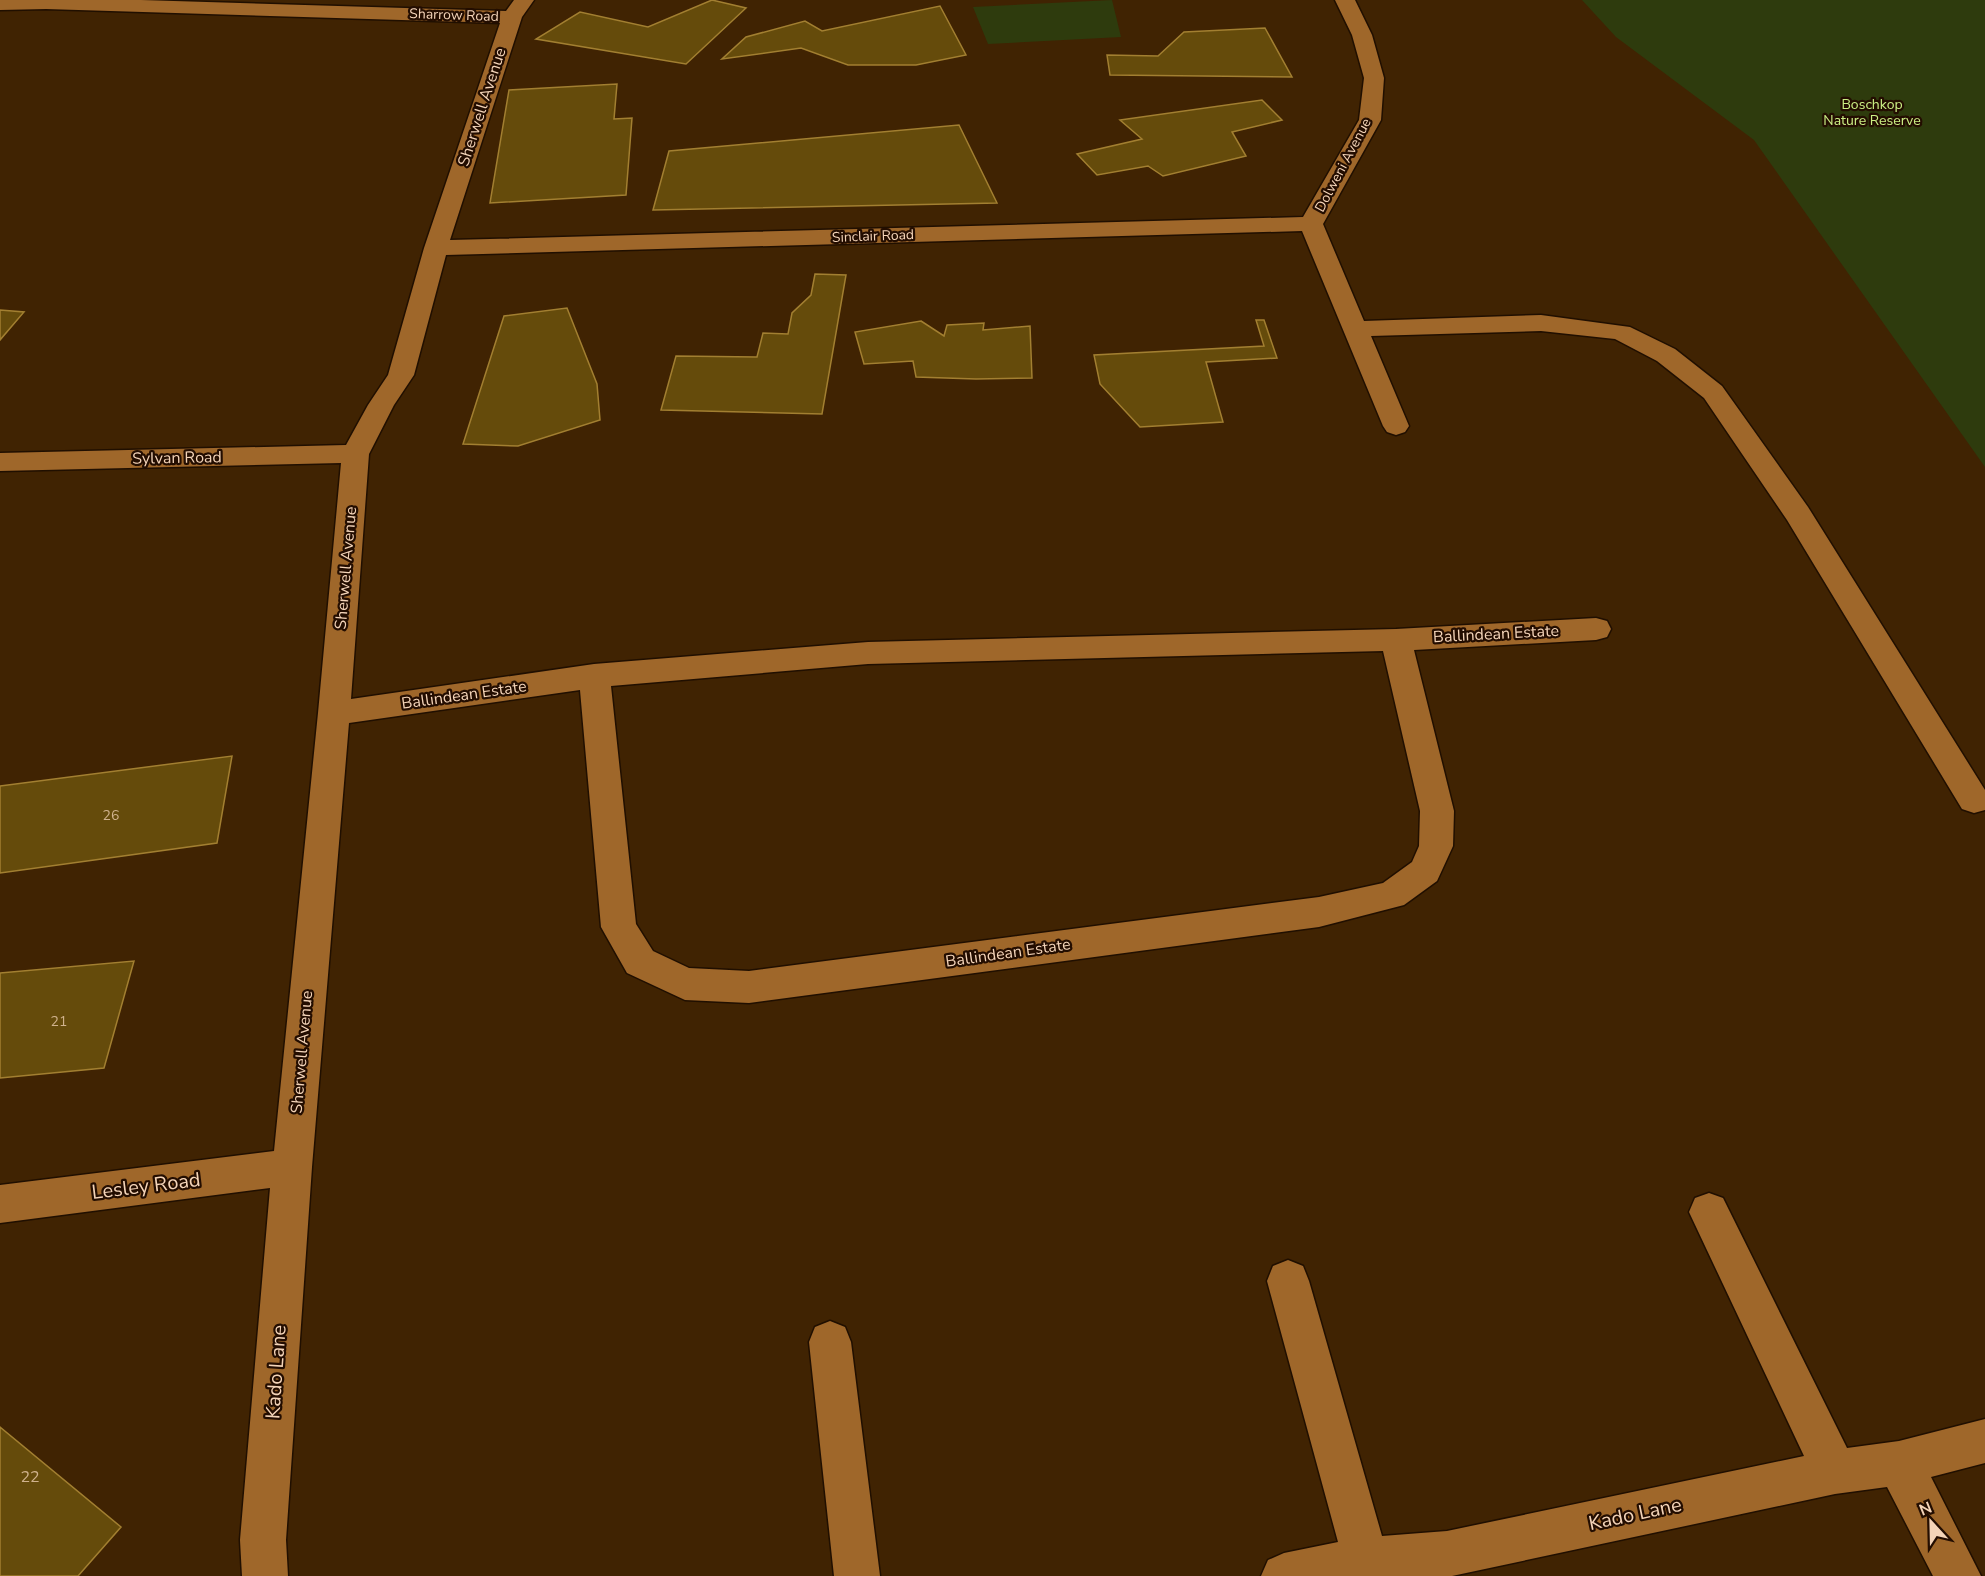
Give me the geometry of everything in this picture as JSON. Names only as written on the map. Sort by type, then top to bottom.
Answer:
[{"type":"street","name":"Dolweni Avenue","points":[[1345,0],[1362,35],[1374,78],[1370,120],[1311,224],[1396,426]]},
{"type":"street","name":"Sharrow Road","points":[[0,4],[48,1],[518,9]]},
{"type":"street","name":"Sherwell Avenue","points":[[292,1167],[334,713],[355,454],[381,405],[401,375],[436,248],[518,9]]},
{"type":"street","name":"Sinclair Road","points":[[436,248],[1311,224]]},
{"type":"street","points":[[1355,329],[1541,323],[1621,332],[1666,355],[1713,392],[1798,514],[1974,800]]},
{"type":"street","name":"Sylvan Road","points":[[0,462],[355,454]]},
{"type":"street","name":"Ballindean Estate","points":[[334,713],[594,675],[868,653],[1396,640],[1596,629]]},
{"type":"street","name":"Ballindean Estate","points":[[594,675],[620,927],[640,962],[685,984],[749,987],[1319,912],[1392,895],[1425,871],[1436,846],[1437,811],[1396,640]]},
{"type":"street","name":"Lesley Road","points":[[0,1204],[292,1167]]},
{"type":"street","name":"Kado Lane","points":[[265,1576],[263,1540],[292,1167]]},
{"type":"street","points":[[1709,1212],[1835,1472]]},
{"type":"street","points":[[1288,1281],[1366,1560]]},
{"type":"street","points":[[830,1342],[857,1576]]},
{"type":"street","name":"Kado Lane","points":[[1284,1576],[1366,1560],[1450,1565],[1835,1472],[1899,1463],[1985,1441]]},
{"type":"street","points":[[1899,1463],[1958,1576]]},
{"type":"green space","points":[[1112,0],[1121,37],[988,44],[973,7]]},
{"type":"green space","name":"Boschkop Nature Reserve","points":[[1582,0],[1985,0],[1985,467],[1754,140],[1616,37]]},
{"type":"building","points":[[712,0],[746,8],[686,64],[536,39],[580,12],[648,27]]},
{"type":"building","points":[[940,6],[966,55],[916,65],[848,65],[801,48],[722,59],[746,37],[805,21],[822,31]]},
{"type":"building","points":[[1265,28],[1292,77],[1110,75],[1107,55],[1158,56],[1184,32]]},
{"type":"building","points":[[617,84],[614,119],[632,118],[626,195],[490,203],[509,90]]},
{"type":"building","points":[[1262,100],[1282,120],[1232,132],[1246,156],[1163,176],[1148,166],[1097,175],[1077,154],[1142,139],[1120,120]]},
{"type":"building","points":[[959,125],[997,203],[653,210],[669,151]]},
{"type":"building","points":[[815,274],[846,275],[822,414],[661,410],[676,356],[757,357],[763,333],[788,334],[792,313],[811,295]]},
{"type":"building","points":[[567,308],[597,384],[600,420],[518,446],[463,444],[504,316]]},
{"type":"building","points":[[0,310],[24,312],[0,340]]},
{"type":"building","points":[[1256,320],[1264,320],[1277,358],[1206,362],[1223,422],[1140,427],[1100,384],[1094,355],[1264,346]]},
{"type":"building","points":[[921,321],[944,336],[947,325],[984,323],[983,330],[1030,326],[1032,378],[916,377],[913,361],[864,364],[855,332]]},
{"type":"building","points":[[232,756],[217,843],[0,873],[0,786]]},
{"type":"building","points":[[134,961],[104,1068],[0,1078],[0,973]]},
{"type":"building","points":[[0,1427],[121,1527],[78,1576],[0,1576]]}]
